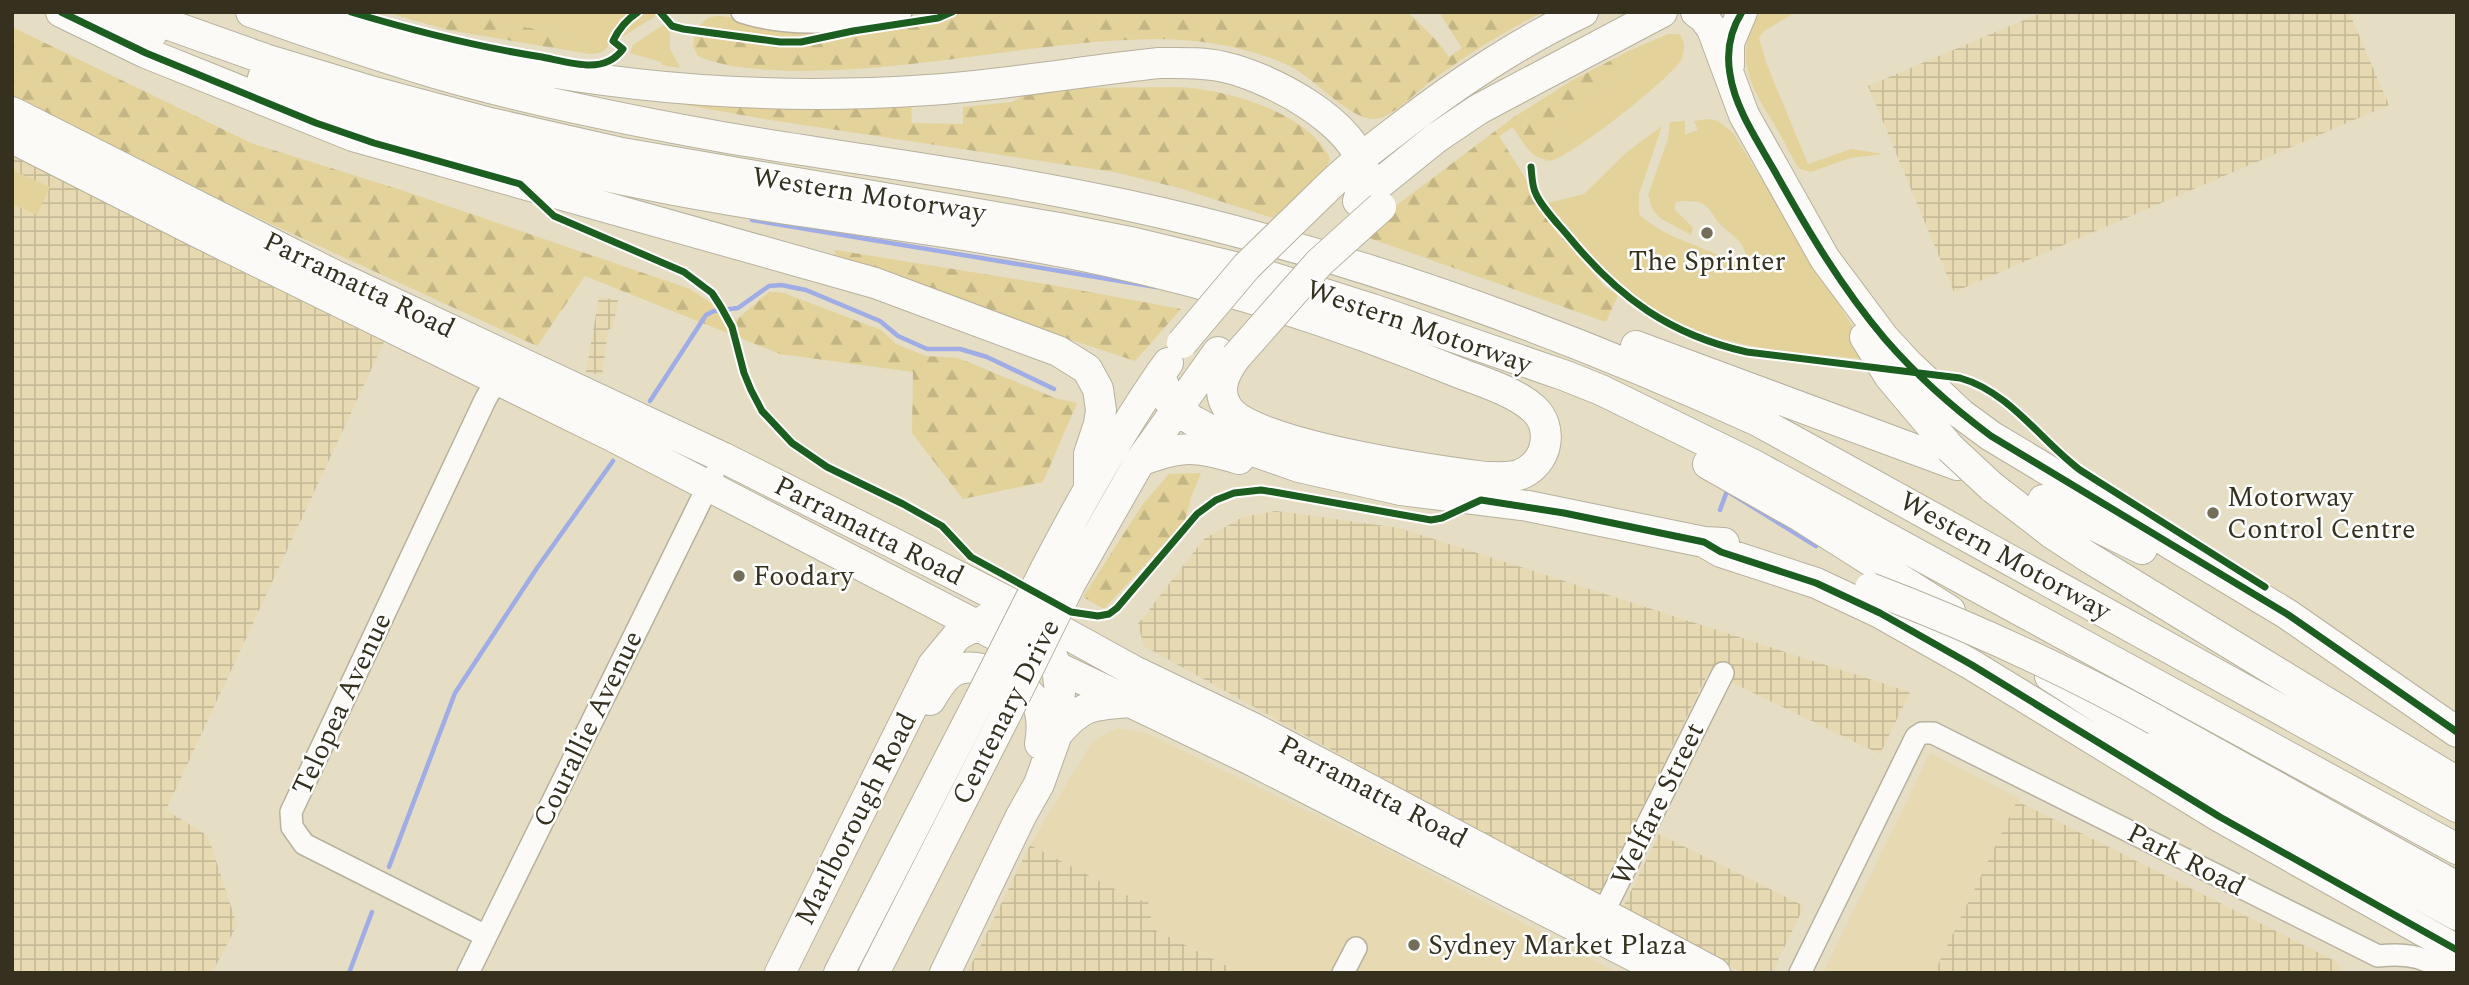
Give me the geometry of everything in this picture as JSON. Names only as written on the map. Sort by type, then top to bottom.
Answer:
[{"type":"highway","points":[[61,12],[157,58],[353,136],[875,283],[1069,356],[1087,369],[1098,389],[1100,417],[1088,454],[1088,487]]},
{"type":"highway","points":[[86,12],[218,62],[350,107],[570,168],[732,200],[1023,245],[1108,261],[1200,284],[1307,315],[1486,383],[1528,404],[1542,418],[1545,426],[1546,444],[1543,453],[1526,473],[1503,478],[1377,461],[1269,432],[1237,417],[1227,408],[1222,383],[1227,355],[1292,266],[1369,204],[1436,138],[1479,109],[1651,18]]},
{"type":"highway","name":"Western Motorway","points":[[133,12],[265,59],[486,122],[622,153],[1059,228],[1255,272],[1384,313],[1601,390],[1752,464],[2457,849]]},
{"type":"highway","name":"Western Motorway","points":[[251,12],[345,46],[442,75],[597,112],[721,136],[1045,188],[1206,223],[1341,259],[1542,331],[1649,372],[1758,421],[2457,807]]},
{"type":"highway","points":[[313,12],[450,52],[601,79],[735,92],[922,90],[1159,63],[1195,63],[1223,67],[1267,82],[1304,104],[1339,130],[1365,171],[1369,204]]},
{"type":"highway","name":"Centenary Drive","points":[[874,973],[1007,712],[1088,487],[1137,407],[1182,343],[1247,266],[1359,159],[1455,87],[1512,51],[1583,12]]},
{"type":"highway","points":[[1696,12],[1710,26],[1752,132],[1825,259],[1843,298],[1901,370],[1954,457],[2053,534],[2088,557],[2457,782]]},
{"type":"highway","points":[[1730,76],[1729,43],[1742,12]]},
{"type":"highway","name":"Parramatta Road","points":[[12,112],[334,275],[503,369],[612,436],[1057,667],[1597,924],[1715,973]]},
{"type":"highway","name":"Parramatta Road","points":[[12,138],[503,369],[724,458],[1026,612],[1134,671],[1253,728],[1352,780],[1597,924],[1667,973]]},
{"type":"highway","name":"Western Motorway","points":[[1542,331],[1604,334],[1954,457]]},
{"type":"highway","name":"Centenary Drive","points":[[839,973],[980,699],[1058,576],[1176,408],[1227,355]]},
{"type":"highway","points":[[1901,370],[1991,436],[2287,614],[2457,732]]},
{"type":"highway","points":[[1160,374],[1164,392],[1176,408],[1210,432],[1239,446],[1299,467],[1373,485]]},
{"type":"highway","name":"Western Motorway","points":[[1601,390],[1681,449],[1823,530],[2000,642],[2175,758],[2457,915]]},
{"type":"highway","points":[[1140,461],[1172,450],[1206,450],[1303,478],[1528,506],[1704,542],[1723,543],[1870,588],[1944,616],[2039,658],[2457,887]]},
{"type":"highway","points":[[2043,500],[2118,535],[2206,586],[2457,752]]},
{"type":"highway","points":[[1704,542],[1721,552],[1816,583],[1880,613],[1972,665],[2220,817],[2457,950]]},
{"type":"highway","name":"Marlborough Road","points":[[933,665],[944,617],[942,608]]},
{"type":"highway","points":[[944,973],[1020,816],[1039,785],[1057,734],[1060,692],[1057,667],[1026,612]]},
{"type":"highway","name":"Marlborough Road","points":[[780,973],[933,665],[952,641],[974,624],[1026,612]]},
{"type":"highway","points":[[882,769],[953,671],[964,667],[984,669],[1006,678],[1032,696],[1042,720],[1040,747],[1020,816]]},
{"type":"highway","points":[[1057,734],[1072,716],[1088,708],[1130,702]]},
{"type":"highway","points":[[894,973],[935,885],[948,828]]},
{"type":"highway","points":[[819,973],[836,942],[856,939]]},
{"type":"street","points":[[742,12],[800,23],[901,12]]},
{"type":"street","name":"Telopea Avenue","points":[[485,936],[304,844],[292,827],[291,812],[485,400],[503,369]]},
{"type":"street","name":"Courallie Avenue","points":[[468,973],[708,485],[724,458]]},
{"type":"street","name":"Welfare Street","points":[[1597,924],[1723,673]]},
{"type":"street","name":"Park Road","points":[[1800,973],[1916,737],[1922,733],[1933,733],[2373,964],[2394,954],[2418,956],[2452,973]]},
{"type":"street","points":[[1343,973],[1356,948]]},
{"type":"shaded area","points":[[2043,12],[2349,12],[2389,105],[1954,292],[1868,86]]},
{"type":"shaded area","points":[[12,155],[384,342],[166,810],[208,836],[237,925],[212,973],[12,973]]},
{"type":"shaded area","points":[[599,297],[618,300],[613,327],[608,330],[602,375],[586,372]]},
{"type":"shaded area","points":[[1276,511],[1399,528],[1910,692],[1880,754],[1708,673],[1598,897],[1144,646],[1138,624],[1204,539],[1243,517]]},
{"type":"shaded area","points":[[1118,728],[1149,734],[1375,844],[1618,973],[1241,973],[1153,929],[1147,901],[1136,900],[1030,845],[1093,740]]},
{"type":"shaded area","points":[[1930,753],[2020,799],[1934,973],[1823,973]]},
{"type":"shaded area","points":[[2017,801],[2337,962],[2342,973],[1934,973]]},
{"type":"shaded area","points":[[1659,834],[1804,906],[1772,973],[1743,973],[1622,909]]},
{"type":"shaded area","points":[[1030,845],[1136,900],[1148,901],[1153,929],[1241,973],[967,973]]},
{"type":"green space","points":[[385,12],[509,12],[505,24],[574,35],[581,48],[590,54],[448,30]]},
{"type":"green space","points":[[509,12],[632,12],[619,24],[605,50],[590,54],[581,48],[574,35],[505,24]]},
{"type":"green space","points":[[643,12],[656,12],[656,16],[617,40],[627,23]]},
{"type":"green space","points":[[959,12],[1408,12],[1449,57],[1462,48],[1439,12],[1543,12],[1474,51],[1389,114],[1374,119],[1354,113],[1299,71],[1274,59],[1224,45],[1190,41],[1122,40],[915,64],[806,71],[721,64],[698,56],[693,46],[695,35],[802,45],[851,34],[936,23]]},
{"type":"green space","points":[[1761,12],[1796,12],[1764,31],[1759,38],[1767,65],[1808,164],[1851,149],[1883,154],[1850,158],[1811,172],[1800,169],[1761,102],[1749,74],[1747,45]]},
{"type":"green space","points":[[716,16],[780,30],[839,29],[797,40],[696,28],[708,18]]},
{"type":"green space","points":[[663,25],[670,30],[670,49],[680,68],[662,65],[661,62],[630,53],[633,45]]},
{"type":"green space","points":[[12,27],[251,143],[404,191],[690,289],[736,320],[769,292],[784,293],[881,330],[896,344],[926,356],[958,358],[1055,398],[1077,403],[1043,482],[963,499],[912,433],[913,372],[780,354],[585,276],[537,346],[269,223],[12,100]]},
{"type":"green space","points":[[1668,34],[1679,34],[1684,43],[1681,60],[1673,70],[1580,145],[1553,160],[1543,160],[1549,159],[1553,153],[1560,125],[1567,112],[1582,100],[1620,79],[1630,62],[1631,50]]},
{"type":"green space","points":[[1631,50],[1630,62],[1620,79],[1582,100],[1567,112],[1549,159],[1537,157],[1532,153],[1513,127],[1499,136],[1529,184],[1540,208],[1605,287],[1618,295],[1606,322],[1358,234],[1514,117],[1573,80]]},
{"type":"green space","points":[[1178,87],[1219,92],[1264,106],[1285,116],[1319,142],[1330,159],[1326,169],[1273,218],[1179,188],[1114,172],[681,104],[911,104],[912,123],[963,124],[963,107],[1012,102],[1030,92],[1080,88]]},
{"type":"green space","points":[[1685,121],[1685,135],[1698,130],[1694,121],[1718,121],[1733,133],[1873,360],[1759,347],[1706,333],[1679,322],[1640,301],[1613,281],[1584,250],[1548,203],[1584,194],[1627,152],[1662,126],[1639,194],[1639,214],[1674,237],[1737,265],[1745,264],[1743,246],[1706,206],[1693,201],[1676,202],[1674,209],[1693,228],[1691,235],[1660,218],[1653,210],[1648,195],[1668,139],[1670,122]]},
{"type":"green space","points":[[12,170],[50,187],[37,215],[12,204]]},
{"type":"green space","points":[[835,250],[1181,309],[1135,361],[834,262]]},
{"type":"green space","points":[[1201,473],[1185,521],[1104,609],[1083,597],[1143,504],[1169,474]]},
{"type":"waterway","points":[[752,220],[1156,287]]},
{"type":"waterway","points":[[650,401],[706,315],[714,311],[738,308],[769,286],[781,285],[806,290],[880,321],[898,336],[927,349],[960,349],[987,357],[1054,389]]},
{"type":"waterway","points":[[389,867],[455,693],[537,568],[613,461]]},
{"type":"waterway","points":[[1720,510],[1727,491],[1816,546]]},
{"type":"waterway","points":[[349,973],[372,912]]},
{"type":"cycle path","points":[[61,12],[146,53],[316,123],[374,143],[520,184],[554,216],[684,272],[712,293],[721,307],[732,327],[751,390],[762,411],[792,443],[827,467],[942,526],[971,557],[1071,612],[1098,616],[1109,614],[1197,514],[1216,500],[1234,493],[1261,490],[1431,520],[1442,518],[1481,500],[1564,513],[1704,542],[1721,552],[1816,583],[1880,613],[1972,665],[2220,817],[2457,950]]},
{"type":"cycle path","points":[[351,12],[470,43],[590,65],[609,61],[620,53],[623,49],[613,41],[623,25],[638,12]]},
{"type":"cycle path","points":[[660,12],[672,26],[683,29],[780,42],[801,42],[938,18],[952,12]]},
{"type":"cycle path","points":[[1742,12],[1734,26],[1728,57],[1733,87],[1742,111],[1825,257],[1869,319],[1910,366],[1991,436],[2287,614],[2457,732]]},
{"type":"cycle path","points":[[1531,167],[1534,188],[1539,199],[1588,259],[1627,296],[1670,324],[1719,345],[1747,352],[1960,378],[1978,385],[2009,405],[2080,470],[2265,587]]},
{"type":"place","name":"The Sprinter","points":[[1707,233]]},
{"type":"place","name":"Motorway Control Centre","points":[[2213,513]]},
{"type":"place","name":"Foodary","points":[[739,576]]},
{"type":"place","name":"Sydney Market Plaza","points":[[1414,945]]}]
